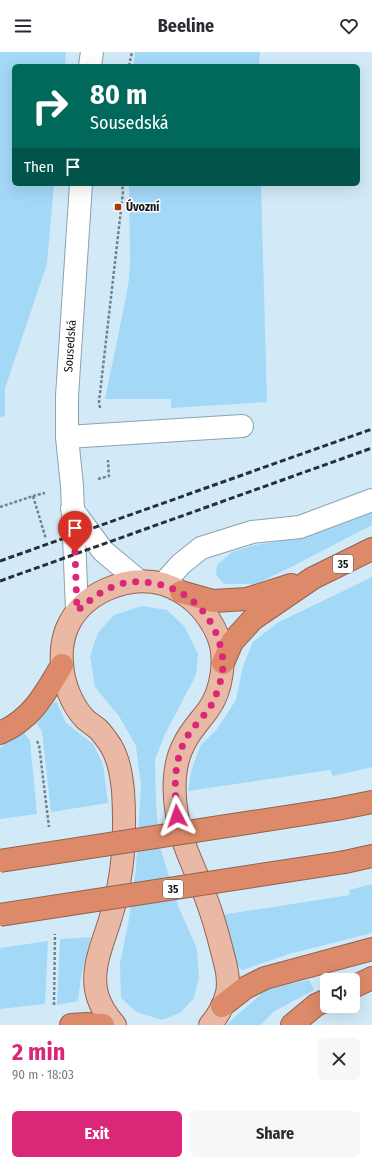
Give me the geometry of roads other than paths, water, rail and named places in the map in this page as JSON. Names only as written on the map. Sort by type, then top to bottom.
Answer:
[{"type":"highway","name":"35","points":[[223,663],[232,642],[253,619],[313,578],[372,549]]},
{"type":"highway","name":"35","points":[[172,588],[213,601],[247,599],[313,578]]},
{"type":"highway","points":[[0,733],[26,717],[43,698],[62,665]]},
{"type":"highway","points":[[0,861],[337,810],[372,802]]},
{"type":"highway","name":"35","points":[[0,915],[345,862],[372,856]]},
{"type":"highway","points":[[222,1006],[245,988],[264,978],[372,949]]},
{"type":"highway","points":[[360,984],[372,978]]},
{"type":"highway","points":[[292,1025],[320,1003]]},
{"type":"highway","points":[[71,1025],[103,1025]]},
{"type":"main road","points":[[115,1025],[104,1012],[96,993],[96,974],[98,955],[105,937],[119,886],[124,854],[124,811],[122,784],[118,762],[110,744],[98,729],[86,720],[67,689],[62,665],[62,650],[67,629],[77,611],[95,595],[116,585],[139,581],[172,588],[198,604],[210,620],[219,639],[223,663],[219,686],[210,708],[194,726],[182,746],[174,786],[177,816],[184,845],[206,898],[228,972],[227,992],[216,1018],[210,1025]]},
{"type":"street","points":[[90,64],[92,52]]},
{"type":"street","name":"Sousedská","points":[[77,611],[72,486],[67,437],[67,396],[81,186]]},
{"type":"street","points":[[67,437],[242,426]]},
{"type":"street","points":[[172,588],[181,564],[201,548],[252,532],[300,527],[372,500]]},
{"type":"street","points":[[72,509],[103,551],[139,581]]},
{"type":"railway","points":[[0,561],[372,429]]},
{"type":"railway","points":[[0,581],[372,448]]},
{"type":"place","name":"Úvozní","points":[[118,207]]}]
